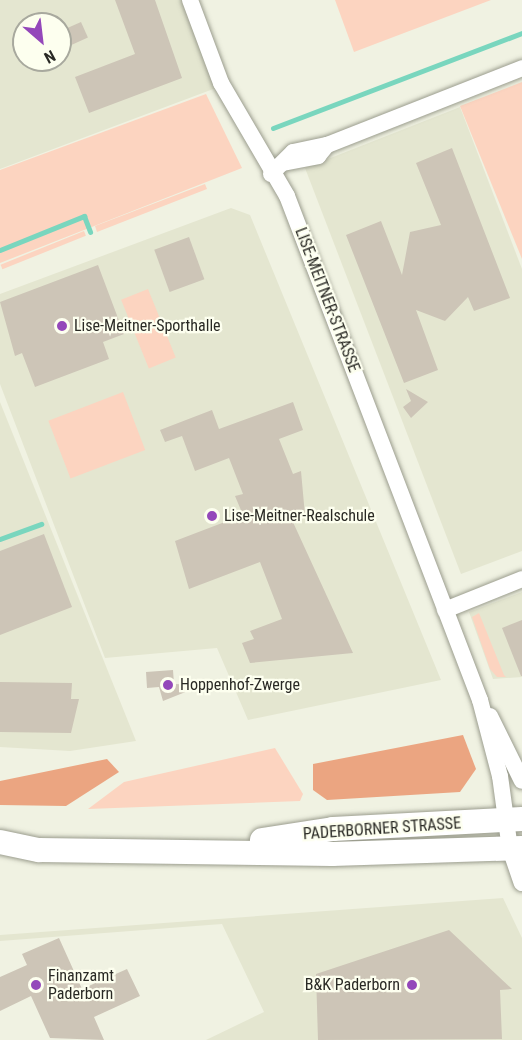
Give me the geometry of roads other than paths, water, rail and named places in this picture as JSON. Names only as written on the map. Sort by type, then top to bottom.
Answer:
[{"type":"street","name":"LISE-MEITNER-STRASSE","points":[[190,0],[221,82],[277,168],[480,700],[514,820],[522,883]]},
{"type":"street","points":[[277,168],[318,156],[327,145],[522,68]]},
{"type":"street","points":[[445,610],[522,579]]},
{"type":"street","name":"LISE-MEITNER-STRASSE","points":[[480,700],[522,781]]},
{"type":"street","name":"PADERBORNER STRASSE","points":[[206,848],[333,829],[514,820]]},
{"type":"street","name":"PADERBORNER STRASSE","points":[[0,842],[39,850],[206,848],[332,854],[516,849]]},
{"type":"street","name":"PADERBORNER STRASSE","points":[[0,859],[39,850]]},
{"type":"waterway","points":[[273,128],[522,33]]},
{"type":"waterway","points":[[0,250],[84,216],[90,232]]},
{"type":"waterway","points":[[0,539],[41,524]]},
{"type":"place","name":"Lise-Meitner-Sporthalle","points":[[62,326]]},
{"type":"place","name":"Lise-Meitner-Realschule","points":[[212,516]]},
{"type":"place","name":"Hoppenhof-Zwerge","points":[[168,685]]},
{"type":"place","name":"Finanzamt Paderborn","points":[[36,985]]},
{"type":"place","name":"B&K Paderborn","points":[[412,985]]}]
